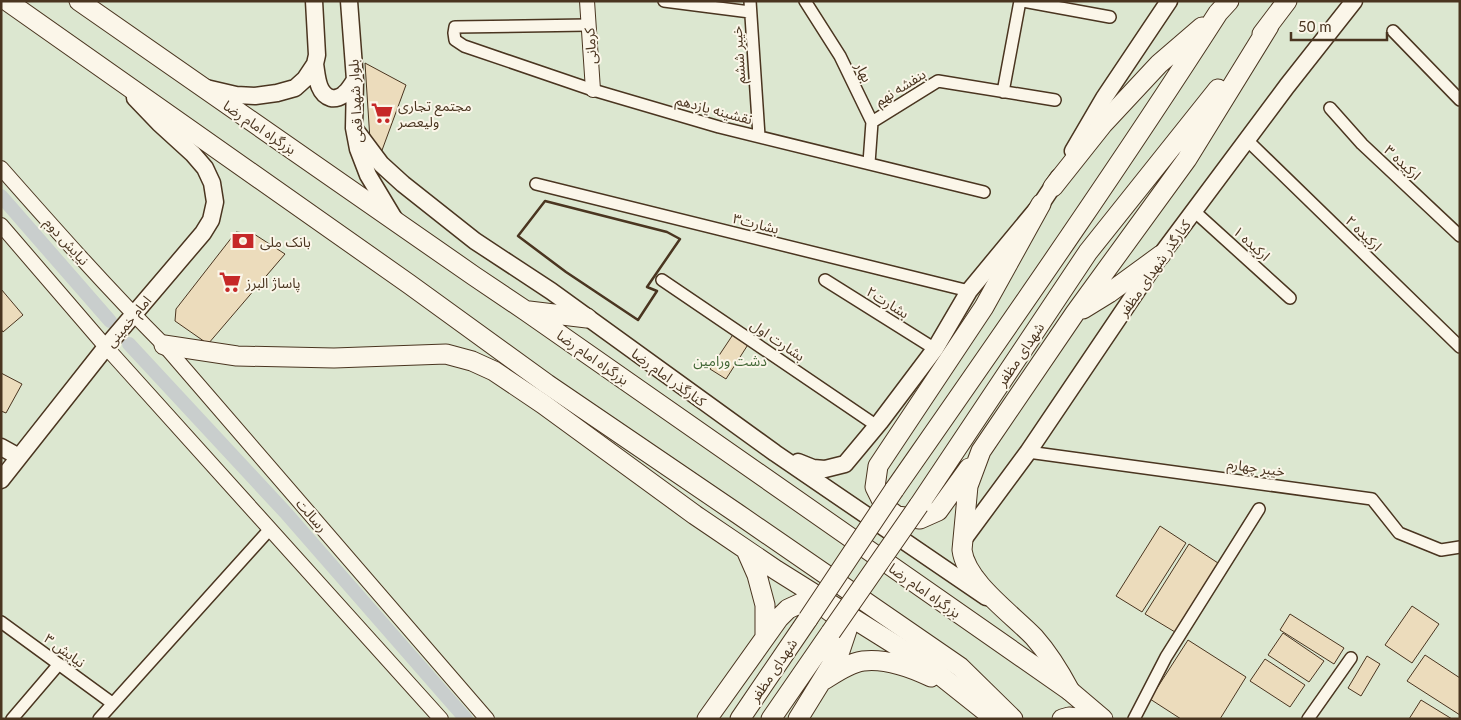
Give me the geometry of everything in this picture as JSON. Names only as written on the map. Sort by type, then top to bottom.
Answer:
[{"type":"main road","points":[[7,1],[409,284],[547,384],[960,667],[1013,719]]},
{"type":"main road","name":"بزرگراه امام رضا","points":[[79,1],[1070,691],[1104,719]]},
{"type":"main road","points":[[314,1],[317,55],[315,64],[318,84],[322,93],[333,98],[345,94],[355,80]]},
{"type":"main road","name":"بلوار شهدا قمی","points":[[349,1],[355,80],[354,128],[358,149],[368,175],[396,221]]},
{"type":"main road","points":[[1053,187],[1104,98],[1169,1]]},
{"type":"main road","name":"شهدای مظفر","points":[[771,719],[919,505],[1088,252],[1287,1]]},
{"type":"main road","name":"کنارگذر شهدای مظفر","points":[[963,540],[1028,452],[1161,255],[1354,1]]},
{"type":"main road","points":[[774,453],[813,468],[825,470],[845,464],[877,426],[935,349],[969,291],[1041,204],[1103,124],[1159,64],[1224,7]]},
{"type":"main road","name":"شهدای مظفر","points":[[740,719],[894,490],[1107,182],[1224,7]]},
{"type":"main road","points":[[1041,204],[984,307],[878,466],[876,487],[885,507],[897,516],[920,519],[938,511],[1075,313],[1187,158],[1269,26]]},
{"type":"main road","points":[[202,87],[236,95],[255,96],[277,93],[295,88],[305,79],[315,64]]},
{"type":"main road","name":"امام خمینی","points":[[2,477],[133,314],[203,233],[211,220],[215,202],[212,183],[205,168],[119,81]]},
{"type":"main road","name":"کنارگذر امام رضا","points":[[354,128],[381,164],[403,184],[475,240],[551,291],[774,453],[1000,607]]},
{"type":"main road","points":[[1075,313],[1109,293],[1161,255]]},
{"type":"main road","points":[[526,311],[587,318]]},
{"type":"main road","points":[[164,345],[237,356],[334,358],[446,354],[472,361],[494,371],[543,404],[776,570],[926,664],[995,719]]},
{"type":"main road","points":[[1,447],[19,457]]},
{"type":"main road","points":[[980,451],[968,486],[962,550],[963,560],[973,576],[1000,607],[1033,637],[1056,665],[1070,691]]},
{"type":"main road","points":[[746,548],[757,575],[765,605],[766,636]]},
{"type":"main road","points":[[707,719],[766,636],[788,609],[802,603],[824,607],[839,618],[847,630],[840,651],[798,719]]},
{"type":"main road","points":[[820,682],[842,669],[861,661],[886,661],[918,671],[958,690]]},
{"type":"main road","points":[[1062,719],[1069,717],[1085,719]]},
{"type":"street","name":"کرمانی","points":[[587,1],[593,90]]},
{"type":"street","points":[[664,1],[750,6]]},
{"type":"street","name":"بهار","points":[[805,1],[840,56],[872,122]]},
{"type":"street","points":[[1003,92],[1021,1],[1110,17]]},
{"type":"street","name":"خیبر ششم","points":[[750,6],[759,136]]},
{"type":"street","name":"نقشینه یازدهم","points":[[588,25],[455,27],[454,33],[455,40],[464,46],[593,90],[719,127],[984,192]]},
{"type":"street","points":[[1393,31],[1460,100]]},
{"type":"street","name":"بنفشه نهم","points":[[872,122],[938,81],[1055,100]]},
{"type":"street","name":"ارکیده ۳","points":[[1330,108],[1362,144],[1460,236]]},
{"type":"street","points":[[869,163],[872,122]]},
{"type":"street","name":"ارکیده ۲","points":[[1247,140],[1460,347]]},
{"type":"street","name":"نیایش دوم","points":[[1,168],[133,314]]},
{"type":"street","name":"بشارت۳","points":[[536,184],[969,291]]},
{"type":"street","name":"ارکیده ۱","points":[[1194,211],[1290,298]]},
{"type":"street","points":[[1,225],[106,347],[440,719]]},
{"type":"street","name":"بشارت اول","points":[[662,280],[877,426]]},
{"type":"street","name":"بشارت۲","points":[[825,280],[935,349]]},
{"type":"street","name":"رسالت","points":[[133,314],[164,345],[488,719]]},
{"type":"street","name":"خیبر چهارم","points":[[1028,452],[1372,499],[1399,533],[1441,550],[1460,547]]},
{"type":"street","points":[[1134,719],[1166,657],[1259,509]]},
{"type":"street","points":[[99,719],[270,529]]},
{"type":"street","name":"نیایش ۳","points":[[1,622],[112,703]]},
{"type":"street","points":[[1308,719],[1351,658]]},
{"type":"street","points":[[12,719],[59,664]]},
{"type":"green space","name":"دشت ورامین","points":[[1,1],[1460,1],[1460,719],[1,719]]},
{"type":"building","name":"مجتمع تجاری ولیعصر","points":[[365,63],[406,85],[381,153],[370,140]]},
{"type":"building","name":"پاساژ البرز","points":[[236,232],[254,234],[285,254],[208,344],[175,321],[176,309]]},
{"type":"building","points":[[1,289],[23,315],[3,332],[1,329]]},
{"type":"building","points":[[734,333],[749,343],[726,379],[710,369]]},
{"type":"building","points":[[1,373],[22,384],[6,413],[1,411]]},
{"type":"building","points":[[1160,526],[1186,543],[1142,612],[1116,596]]},
{"type":"building","points":[[1189,544],[1218,563],[1175,632],[1145,614]]},
{"type":"building","points":[[1412,606],[1439,624],[1412,663],[1385,645]]},
{"type":"building","points":[[1290,614],[1344,648],[1334,664],[1280,630]]},
{"type":"building","points":[[1283,633],[1324,661],[1309,682],[1268,655]]},
{"type":"building","points":[[1188,640],[1246,677],[1220,719],[1181,719],[1150,699]]},
{"type":"building","points":[[1425,655],[1460,678],[1460,715],[1407,681]]},
{"type":"building","points":[[1367,656],[1380,664],[1361,696],[1348,688]]},
{"type":"building","points":[[1265,659],[1305,685],[1290,707],[1250,681]]},
{"type":"building","points":[[1421,700],[1452,719],[1409,719]]},
{"type":"waterway","points":[[1,196],[110,321]]},
{"type":"waterway","points":[[129,344],[285,512],[466,719]]},
{"type":"wall","points":[[545,201],[667,232],[680,239],[647,287],[657,291],[638,320],[566,272],[518,236],[545,201]]},
{"type":"place","name":"مجتمع تجاری ولیعصر","points":[[382,113]]},
{"type":"place","name":"بانک ملی","points":[[243,241]]},
{"type":"place","name":"پاساژ البرز","points":[[230,282]]}]
